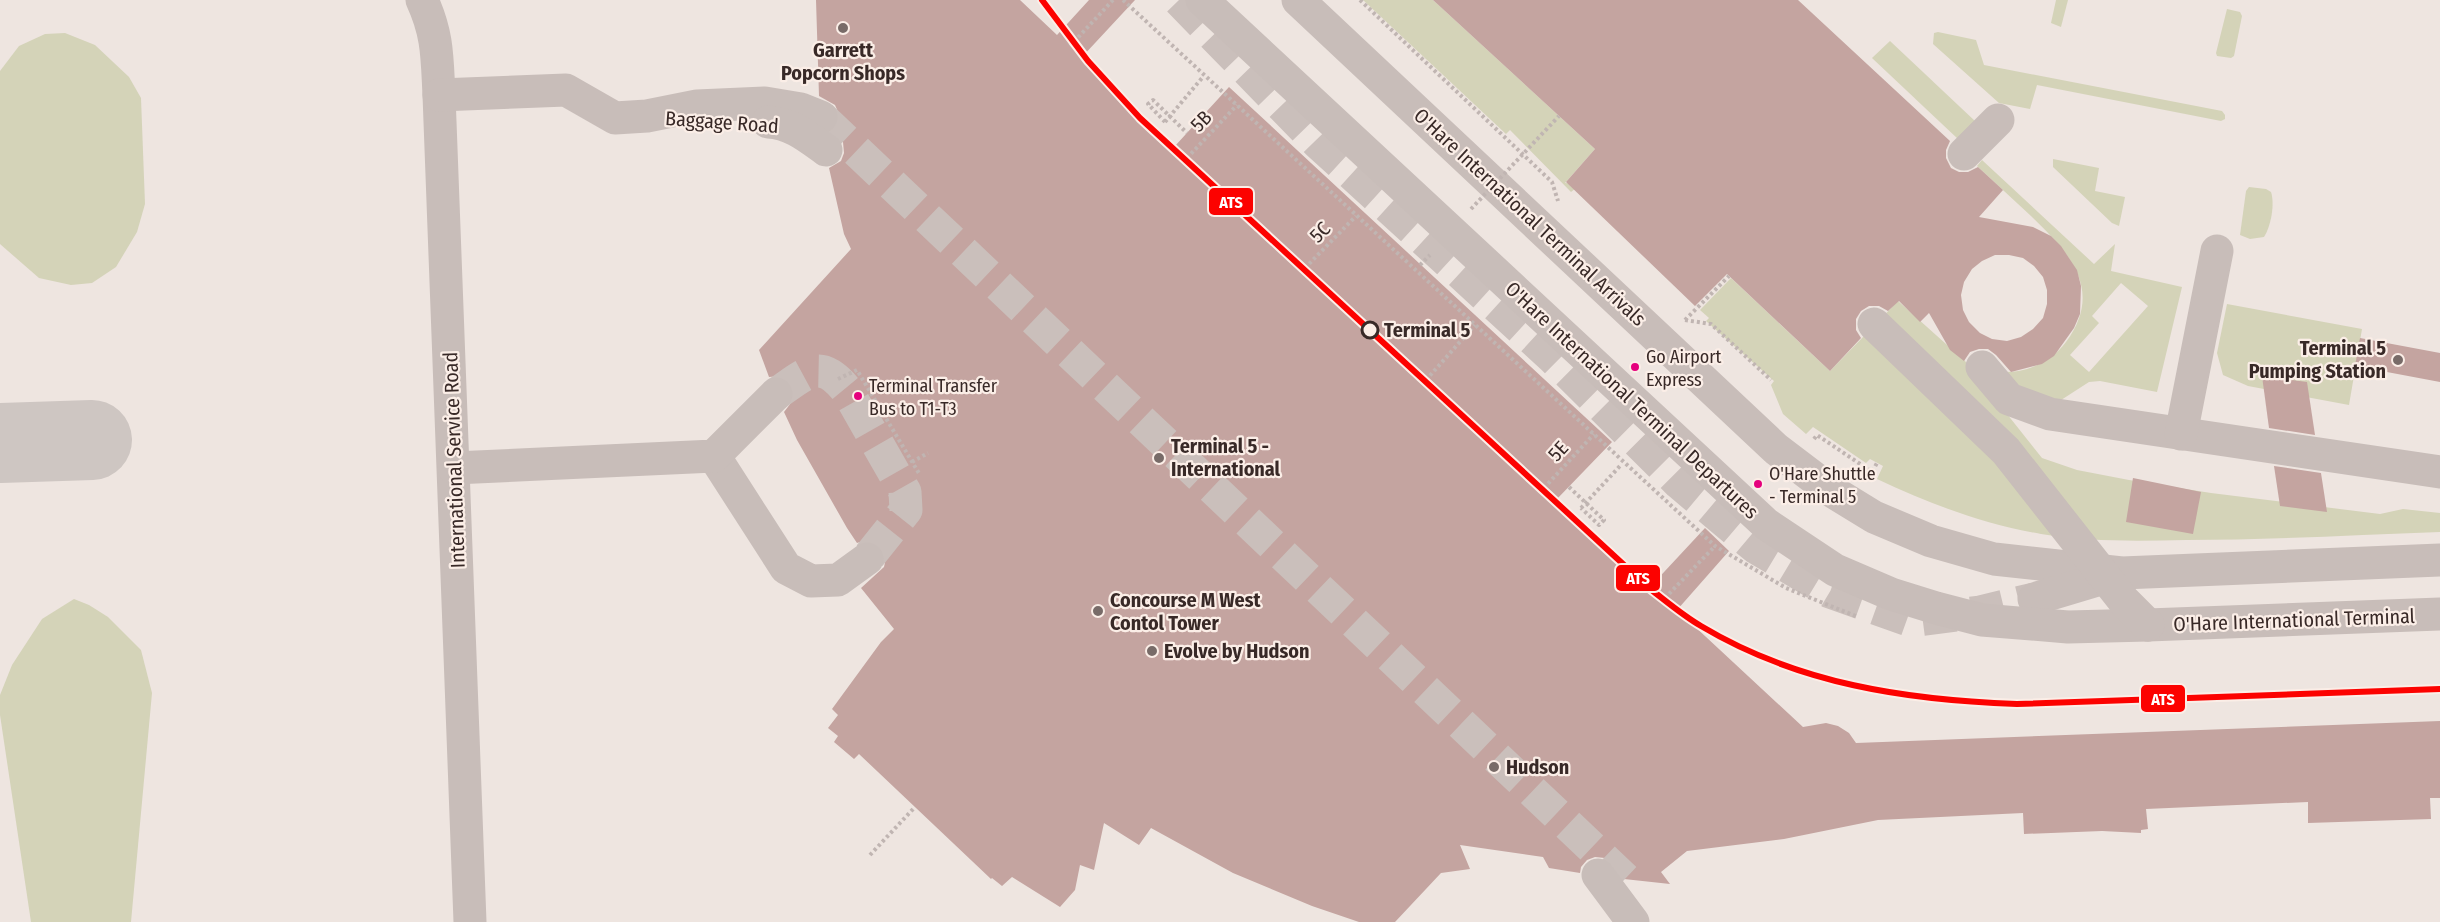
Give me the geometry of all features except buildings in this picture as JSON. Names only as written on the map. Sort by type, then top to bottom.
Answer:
[{"type":"street","name":"International Service Road","points":[[422,0],[432,22],[436,42],[440,95],[471,922]]},
{"type":"street","name":"O'Hare International Terminal Departures","points":[[1202,0],[1766,524],[1835,570],[1891,594],[1982,620],[2068,627],[2148,625]]},
{"type":"street","name":"O'Hare International Terminal Arrivals","points":[[1298,0],[1776,449],[1830,490],[1874,517],[1931,541],[1994,559],[2122,573],[2440,560]]},
{"type":"street","name":"Baggage Road","points":[[440,95],[566,90],[615,118],[647,116],[698,106],[765,103],[801,109],[821,117]]},
{"type":"street","name":"Baggage Road","points":[[647,116],[699,124],[779,123],[802,132],[826,150]]},
{"type":"street","points":[[1964,154],[1998,120]]},
{"type":"street","points":[[2181,434],[2217,252]]},
{"type":"street","points":[[1874,324],[2006,451],[2124,601],[2148,625]]},
{"type":"street","points":[[1982,367],[2009,399],[2050,414],[2440,472]]},
{"type":"street","points":[[454,468],[714,456],[776,394]]},
{"type":"street","points":[[714,456],[786,568],[812,581],[838,580],[867,559]]},
{"type":"street","name":"O'Hare International Terminal Arrivals","points":[[2034,599],[2122,573]]},
{"type":"street","name":"O'Hare International Terminal","points":[[2148,625],[2440,614]]},
{"type":"street","points":[[1633,922],[1612,877],[1644,909],[1647,922]]},
{"type":"path","points":[[1070,46],[1113,0]]},
{"type":"path","points":[[1360,0],[1552,182],[1560,206]]},
{"type":"path","points":[[1187,133],[1153,100],[1148,104],[1165,122],[1202,78]]},
{"type":"path","name":"5B","points":[[1187,158],[1237,105]]},
{"type":"path","points":[[1465,216],[1559,116]]},
{"type":"path","name":"5C","points":[[1305,268],[1356,216]]},
{"type":"path","points":[[1420,265],[1435,249]]},
{"type":"path","points":[[1685,320],[1729,276]]},
{"type":"path","points":[[1676,313],[1685,320],[1710,324],[1771,381]]},
{"type":"path","points":[[1426,380],[1475,325]]},
{"type":"path","points":[[838,379],[857,370],[920,475]]},
{"type":"path","name":"5E","points":[[1544,489],[1594,434]]},
{"type":"path","points":[[1814,439],[1817,435],[1872,472],[1877,463]]},
{"type":"path","points":[[912,462],[928,453]]},
{"type":"path","points":[[1569,487],[1604,520],[1599,525],[1581,508],[1620,466]]},
{"type":"path","points":[[1665,598],[1715,546]]},
{"type":"path","points":[[870,855],[915,807]]},
{"type":"green space","points":[[1363,0],[1433,0],[1595,149],[1565,183],[1581,184],[1571,192],[1510,130],[1506,134]]},
{"type":"green space","points":[[2056,0],[2068,0],[2061,27],[2051,23]]},
{"type":"green space","points":[[2227,9],[2240,12],[2242,16],[2234,56],[2231,58],[2217,56],[2216,53]]},
{"type":"green space","points":[[65,33],[95,45],[129,77],[141,98],[145,204],[137,232],[116,267],[92,283],[71,285],[39,278],[0,244],[0,71],[19,46],[45,34]]},
{"type":"green space","points":[[1934,33],[1976,40],[1984,65],[2222,111],[2225,119],[2221,121],[2037,85],[2030,109],[1999,103],[1933,44]]},
{"type":"green space","points":[[1890,41],[1976,122],[1958,139],[1872,58]]},
{"type":"green space","points":[[2053,159],[2099,168],[2095,191],[2125,197],[2119,226],[2112,223],[2053,167]]},
{"type":"green space","points":[[1982,160],[2094,264],[2115,244],[2111,271],[2182,287],[2157,392],[2100,381],[2089,382],[2058,402],[2021,390],[2002,372],[2020,371],[2038,365],[2060,349],[2077,323],[2082,305],[2082,288],[2069,258],[2058,243],[1977,166]],"holes":[[[2121,283],[2148,306],[2089,372],[2070,355],[2099,323],[2092,316]]]},
{"type":"green space","points":[[2249,187],[2266,189],[2271,192],[2272,215],[2264,237],[2250,239],[2240,235],[2246,191]]},
{"type":"green space","points":[[1731,278],[1830,371],[1898,301],[1965,361],[2042,458],[2077,470],[2211,493],[2380,514],[2403,509],[2440,513],[2440,532],[2249,539],[2095,540],[2019,530],[1957,512],[1877,479],[1883,466],[1870,459],[1866,463],[1813,427],[1806,434],[1783,414],[1771,385],[1774,381],[1706,321],[1709,318],[1700,310]]},
{"type":"green space","points":[[2227,304],[2362,329],[2349,405],[2248,386],[2223,375],[2217,353]]},
{"type":"green space","points":[[74,599],[108,617],[141,650],[152,693],[131,922],[31,922],[0,715],[0,695],[12,665],[42,619]]},
{"type":"taxiway","points":[[0,443],[92,440]]},
{"type":"tunnel","points":[[1179,0],[1317,142],[1552,357],[1679,483],[1755,547],[1830,592],[1911,621],[1980,612],[2034,599]]},
{"type":"tunnel","points":[[821,117],[1625,879]]},
{"type":"tunnel","points":[[776,394],[805,375],[821,371],[829,374],[848,392],[905,492],[906,510],[867,559]]},
{"type":"transit line","name":"ATS","points":[[1042,0],[1088,61],[1140,118],[1649,588],[1694,622],[1738,646],[1814,675],[1854,685],[1894,693],[1976,702],[2017,704],[2440,689]]},
{"type":"place","name":"Garrett Popcorn Shops","points":[[843,28]]},
{"type":"place","name":"Terminal 5","points":[[1370,330]]},
{"type":"place","name":"Terminal 5 Pumping Station","points":[[2398,360]]},
{"type":"place","name":"Go Airport Express","points":[[1635,367]]},
{"type":"place","name":"Terminal Transfer Bus to T1-T3","points":[[858,396]]},
{"type":"place","name":"Terminal 5 - International","points":[[1159,458]]},
{"type":"place","name":"O'Hare Shuttle - Terminal 5","points":[[1758,484]]},
{"type":"place","name":"Concourse M West Contol Tower","points":[[1098,611]]},
{"type":"place","name":"Evolve by Hudson","points":[[1152,651]]},
{"type":"place","name":"Hudson","points":[[1494,767]]}]
